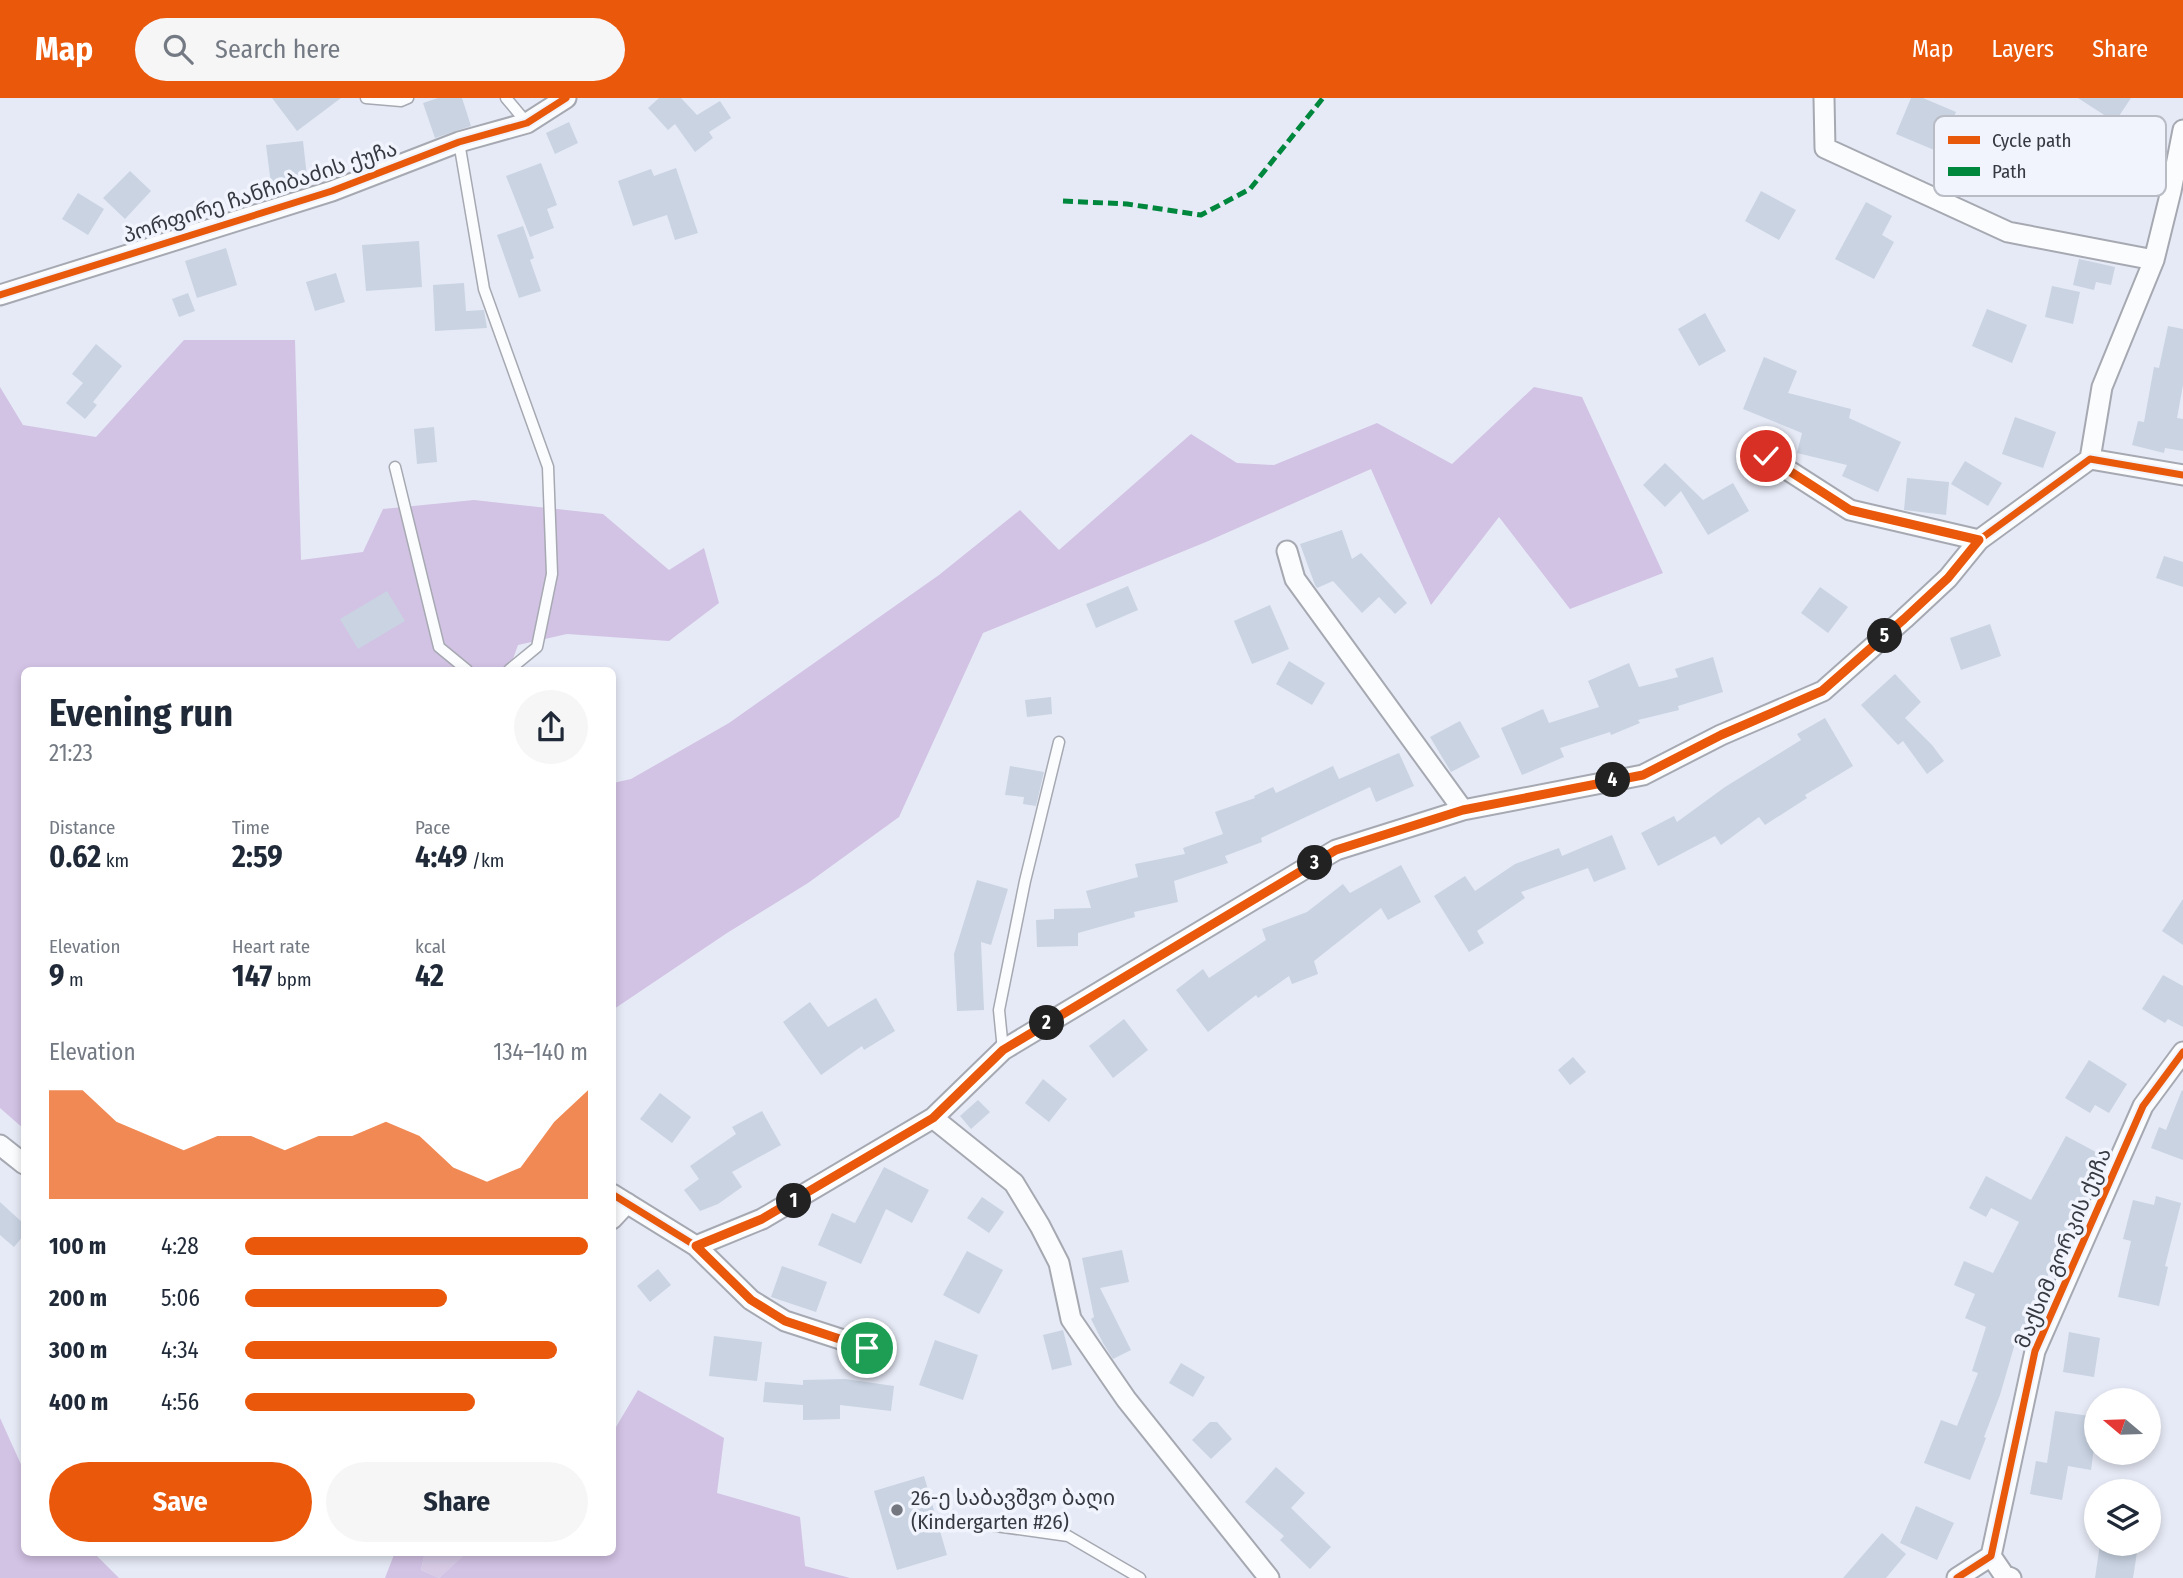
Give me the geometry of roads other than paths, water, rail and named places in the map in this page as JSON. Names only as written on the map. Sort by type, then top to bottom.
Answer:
[{"type":"street","name":"პორფირე ჩანჩიბაძის ქუჩა","points":[[0,295],[332,191],[459,142],[527,123],[566,98]]},
{"type":"street","points":[[1824,98],[1825,148],[2008,232],[2154,260]]},
{"type":"street","points":[[696,1246],[762,1219],[933,1118],[1003,1050],[1336,850],[1463,810],[1643,775],[1721,735],[1822,691],[1939,586],[1979,540],[2091,459],[2102,387],[2154,260],[2183,130]]},
{"type":"street","points":[[1766,456],[1850,510],[1979,540]]},
{"type":"street","points":[[2091,459],[2183,475]]},
{"type":"street","points":[[1287,551],[1294,579],[1463,810]]},
{"type":"street","name":"მაქსიმ გორკის ქუჩა","points":[[1991,1556],[2035,1351],[2143,1106],[2183,1052]]},
{"type":"street","points":[[933,1118],[1014,1183],[1059,1264],[1071,1320],[1126,1399],[1269,1578]]},
{"type":"street","points":[[0,1145],[21,1162]]},
{"type":"street","points":[[620,1199],[696,1246],[751,1300],[785,1321],[867,1348]]},
{"type":"street","points":[[1957,1578],[1991,1556],[2004,1575],[2011,1578]]},
{"type":"lane","points":[[366,98],[401,101],[408,98]]},
{"type":"lane","points":[[506,98],[527,123]]},
{"type":"lane","points":[[459,142],[484,289],[548,467],[552,574],[537,647],[513,667]]},
{"type":"lane","points":[[396,467],[439,647],[463,667]]},
{"type":"lane","points":[[1003,1050],[999,1010],[1025,881],[1059,742]]},
{"type":"lane","points":[[967,1522],[1068,1536],[1140,1578]]},
{"type":"place","name":"26-ე საბავშვო ბაღი (Kindergarten #26)","points":[[897,1510]]}]
